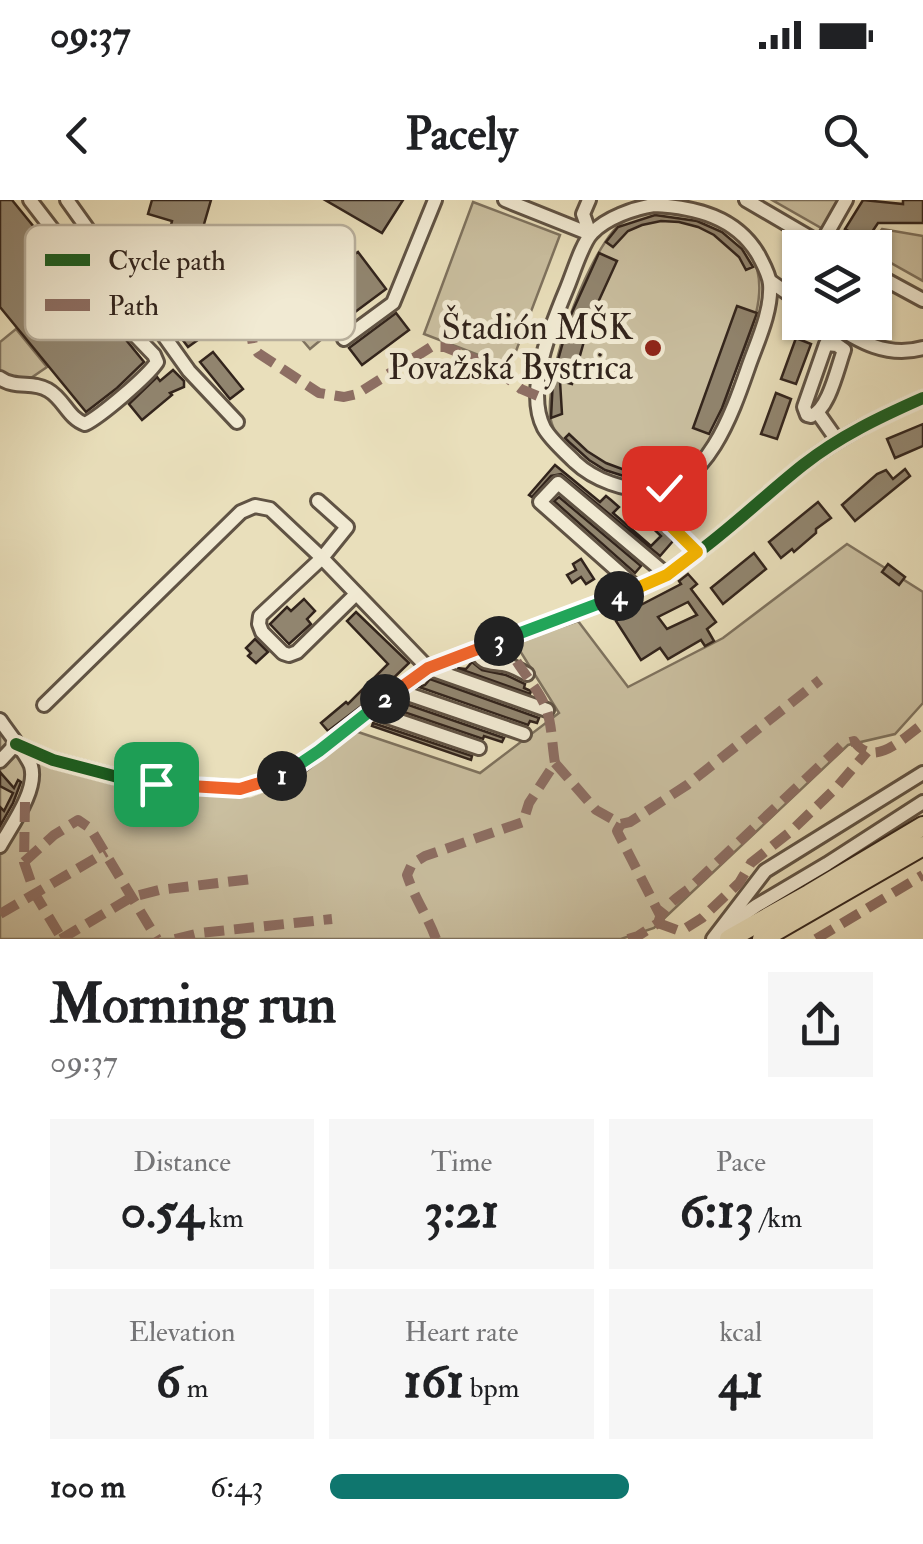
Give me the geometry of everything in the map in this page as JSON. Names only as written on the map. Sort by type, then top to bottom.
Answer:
[{"type":"highway","points":[[720,937],[809,894],[923,826]]},
{"type":"highway","points":[[762,939],[923,846]]},
{"type":"street","points":[[30,200],[49,225]]},
{"type":"street","points":[[67,200],[85,225]]},
{"type":"street","points":[[355,331],[392,303],[436,200]]},
{"type":"street","points":[[505,200],[590,234]]},
{"type":"street","points":[[589,200],[582,214],[590,234]]},
{"type":"street","points":[[746,200],[797,230]]},
{"type":"street","points":[[832,230],[846,200]]},
{"type":"street","points":[[640,207],[687,208],[739,231],[759,257],[770,281],[769,302],[736,404],[721,435],[696,471],[664,488],[621,486],[580,466],[546,431],[539,414],[539,379],[546,344],[590,234],[640,207]]},
{"type":"street","points":[[770,281],[782,289]]},
{"type":"street","points":[[892,283],[923,300]]},
{"type":"street","points":[[0,378],[12,385],[50,391],[75,420],[85,424],[157,362],[140,340]]},
{"type":"street","points":[[167,340],[189,371],[237,422]]},
{"type":"street","points":[[858,340],[876,348],[923,348]]},
{"type":"street","points":[[826,344],[837,346],[844,350],[818,414],[807,415],[804,407],[826,344]]},
{"type":"street","points":[[16,744],[53,760],[156,784],[240,789],[264,783],[286,774],[428,668],[667,575],[837,440],[923,398]]},
{"type":"street","points":[[818,414],[837,440]]},
{"type":"street","points":[[638,589],[540,502],[558,483],[667,575]]},
{"type":"street","points":[[652,490],[671,525],[697,552]]},
{"type":"street","points":[[318,501],[346,527],[322,558],[260,616],[262,632],[283,654],[297,652],[356,594]]},
{"type":"street","points":[[44,705],[242,512],[256,506],[270,509],[428,668],[547,710]]},
{"type":"street","points":[[476,649],[484,662],[514,667],[526,674]]},
{"type":"street","points":[[396,690],[524,734]]},
{"type":"street","points":[[370,711],[479,748]]},
{"type":"street","points":[[0,720],[31,766],[26,802],[0,846]]},
{"type":"street","points":[[0,761],[16,744]]},
{"type":"street","points":[[720,937],[765,871],[923,773]]},
{"type":"street","points":[[720,937],[756,906],[923,802]]},
{"type":"shaded area","points":[[772,200],[839,200],[823,229]]},
{"type":"shaded area","points":[[473,202],[560,235],[510,367],[424,334]]},
{"type":"shaded area","name":"Štadión MŠK Považská Bystrica","points":[[654,210],[703,217],[735,233],[754,258],[759,292],[752,327],[709,441],[677,475],[645,484],[621,481],[584,464],[556,433],[551,419],[551,395],[569,318],[590,268],[614,230],[637,215]]},
{"type":"shaded area","points":[[892,231],[923,236],[923,281],[892,264]]},
{"type":"shaded area","points":[[16,329],[47,367],[25,382],[0,373],[0,342]]},
{"type":"shaded area","points":[[302,340],[321,340],[310,349]]},
{"type":"shaded area","points":[[847,544],[923,592],[923,703],[895,734],[848,745],[654,928],[621,939],[0,939],[0,735],[158,791],[254,794],[298,778],[355,731],[480,773],[559,713],[515,643],[578,621],[628,687],[723,638]]},
{"type":"building","points":[[0,200],[12,200],[32,225],[25,225],[25,338],[0,307]]},
{"type":"building","points":[[152,200],[211,200],[204,225],[171,225],[172,221],[148,214]]},
{"type":"building","points":[[325,200],[403,200],[382,233]]},
{"type":"building","points":[[863,200],[903,204],[903,200],[923,200],[923,223],[878,223],[873,230],[845,229]]},
{"type":"building","points":[[655,215],[697,221],[722,232],[742,249],[753,267],[746,270],[739,257],[714,235],[679,222],[642,225],[628,231],[613,247],[606,242],[618,227]]},
{"type":"building","points":[[358,252],[386,289],[355,312]]},
{"type":"building","points":[[599,253],[617,261],[590,320],[572,384],[560,381],[562,414],[551,418],[553,378],[570,317]]},
{"type":"building","points":[[737,306],[757,313],[709,434],[693,428]]},
{"type":"building","points":[[396,313],[409,330],[362,365],[349,348]]},
{"type":"building","points":[[27,340],[126,340],[144,362],[86,412]]},
{"type":"building","points":[[795,340],[811,344],[796,384],[781,379]]},
{"type":"building","points":[[213,352],[243,389],[230,399],[200,362]]},
{"type":"building","points":[[173,370],[184,381],[184,387],[170,393],[142,420],[129,404],[157,377],[160,381]]},
{"type":"building","points":[[776,393],[791,399],[777,439],[761,434]]},
{"type":"building","points":[[923,424],[923,446],[895,458],[887,439]]},
{"type":"building","points":[[569,434],[606,463],[643,472],[658,470],[660,478],[633,479],[605,470],[565,438]]},
{"type":"building","points":[[555,465],[600,502],[606,496],[611,500],[619,507],[613,513],[651,546],[661,536],[631,507],[637,501],[673,541],[660,556],[561,474],[551,476],[532,497],[529,495]]},
{"type":"building","points":[[905,469],[910,476],[855,521],[842,505],[877,474],[886,470],[893,479]]},
{"type":"building","points":[[559,497],[641,566],[635,573],[554,501]]},
{"type":"building","points":[[818,502],[831,518],[794,552],[792,549],[781,558],[769,542]]},
{"type":"building","points":[[754,553],[766,569],[723,604],[711,588]]},
{"type":"building","points":[[581,559],[594,579],[586,584],[581,577],[572,583],[567,575],[576,570],[573,564]]},
{"type":"building","points":[[888,564],[905,577],[899,585],[882,572]]},
{"type":"building","points":[[688,574],[697,584],[691,589],[716,622],[707,629],[714,641],[705,646],[701,640],[668,659],[660,648],[641,660],[616,621],[681,584],[679,581]],"holes":[[[688,602],[697,615],[667,629],[658,617]]]},
{"type":"building","points":[[304,599],[315,611],[307,619],[311,624],[289,644],[270,624],[287,607],[291,611]]},
{"type":"building","points":[[356,612],[409,663],[376,695],[328,731],[321,723],[348,704],[388,664],[347,621]]},
{"type":"building","points":[[255,639],[268,652],[256,663],[246,648]]},
{"type":"building","points":[[472,662],[482,670],[525,684],[530,694],[457,668],[466,669]]},
{"type":"building","points":[[430,679],[539,718],[537,723],[530,721],[528,725],[419,687]]},
{"type":"building","points":[[400,702],[504,738],[502,742],[484,736],[483,739],[392,708]]},
{"type":"building","points":[[373,723],[472,756],[471,760],[372,726]]},
{"type":"building","points":[[0,772],[14,788],[18,780],[21,782],[0,826],[0,807],[4,811],[13,793],[0,786]]},
{"type":"marked path","points":[[252,340],[258,353],[319,393],[344,397],[357,394],[431,347],[445,347],[492,366],[521,389],[538,396]]},
{"type":"marked path","points":[[436,939],[407,875],[412,864],[523,822],[529,803],[555,763],[546,708],[506,638]]},
{"type":"marked path","points":[[555,763],[596,810],[621,824],[630,822],[687,785],[820,680]]},
{"type":"marked path","points":[[628,939],[658,923],[671,903],[843,744],[854,741],[862,749],[880,752],[923,724]]},
{"type":"marked path","points":[[658,923],[677,930],[702,918],[739,883],[751,863],[835,789],[867,752]]},
{"type":"marked path","points":[[25,802],[24,862],[35,894],[62,939]]},
{"type":"marked path","points":[[24,862],[78,820],[90,828],[157,939]]},
{"type":"marked path","points":[[621,824],[617,831],[660,915]]},
{"type":"marked path","points":[[0,914],[106,852]]},
{"type":"marked path","points":[[816,939],[923,875]]},
{"type":"marked path","points":[[61,939],[132,897],[252,879]]},
{"type":"marked path","points":[[175,939],[332,919]]},
{"type":"cycle path","points":[[16,744],[53,760],[156,784],[249,788],[277,778],[428,668],[661,577],[703,548],[817,455],[923,398]]},
{"type":"place","name":"Štadión MŠK Považská Bystrica","points":[[653,348]]},
{"type":"route","points":[[156,784],[240,789],[277,778],[428,668],[667,575],[697,552],[671,525],[652,490],[664,488]]}]
